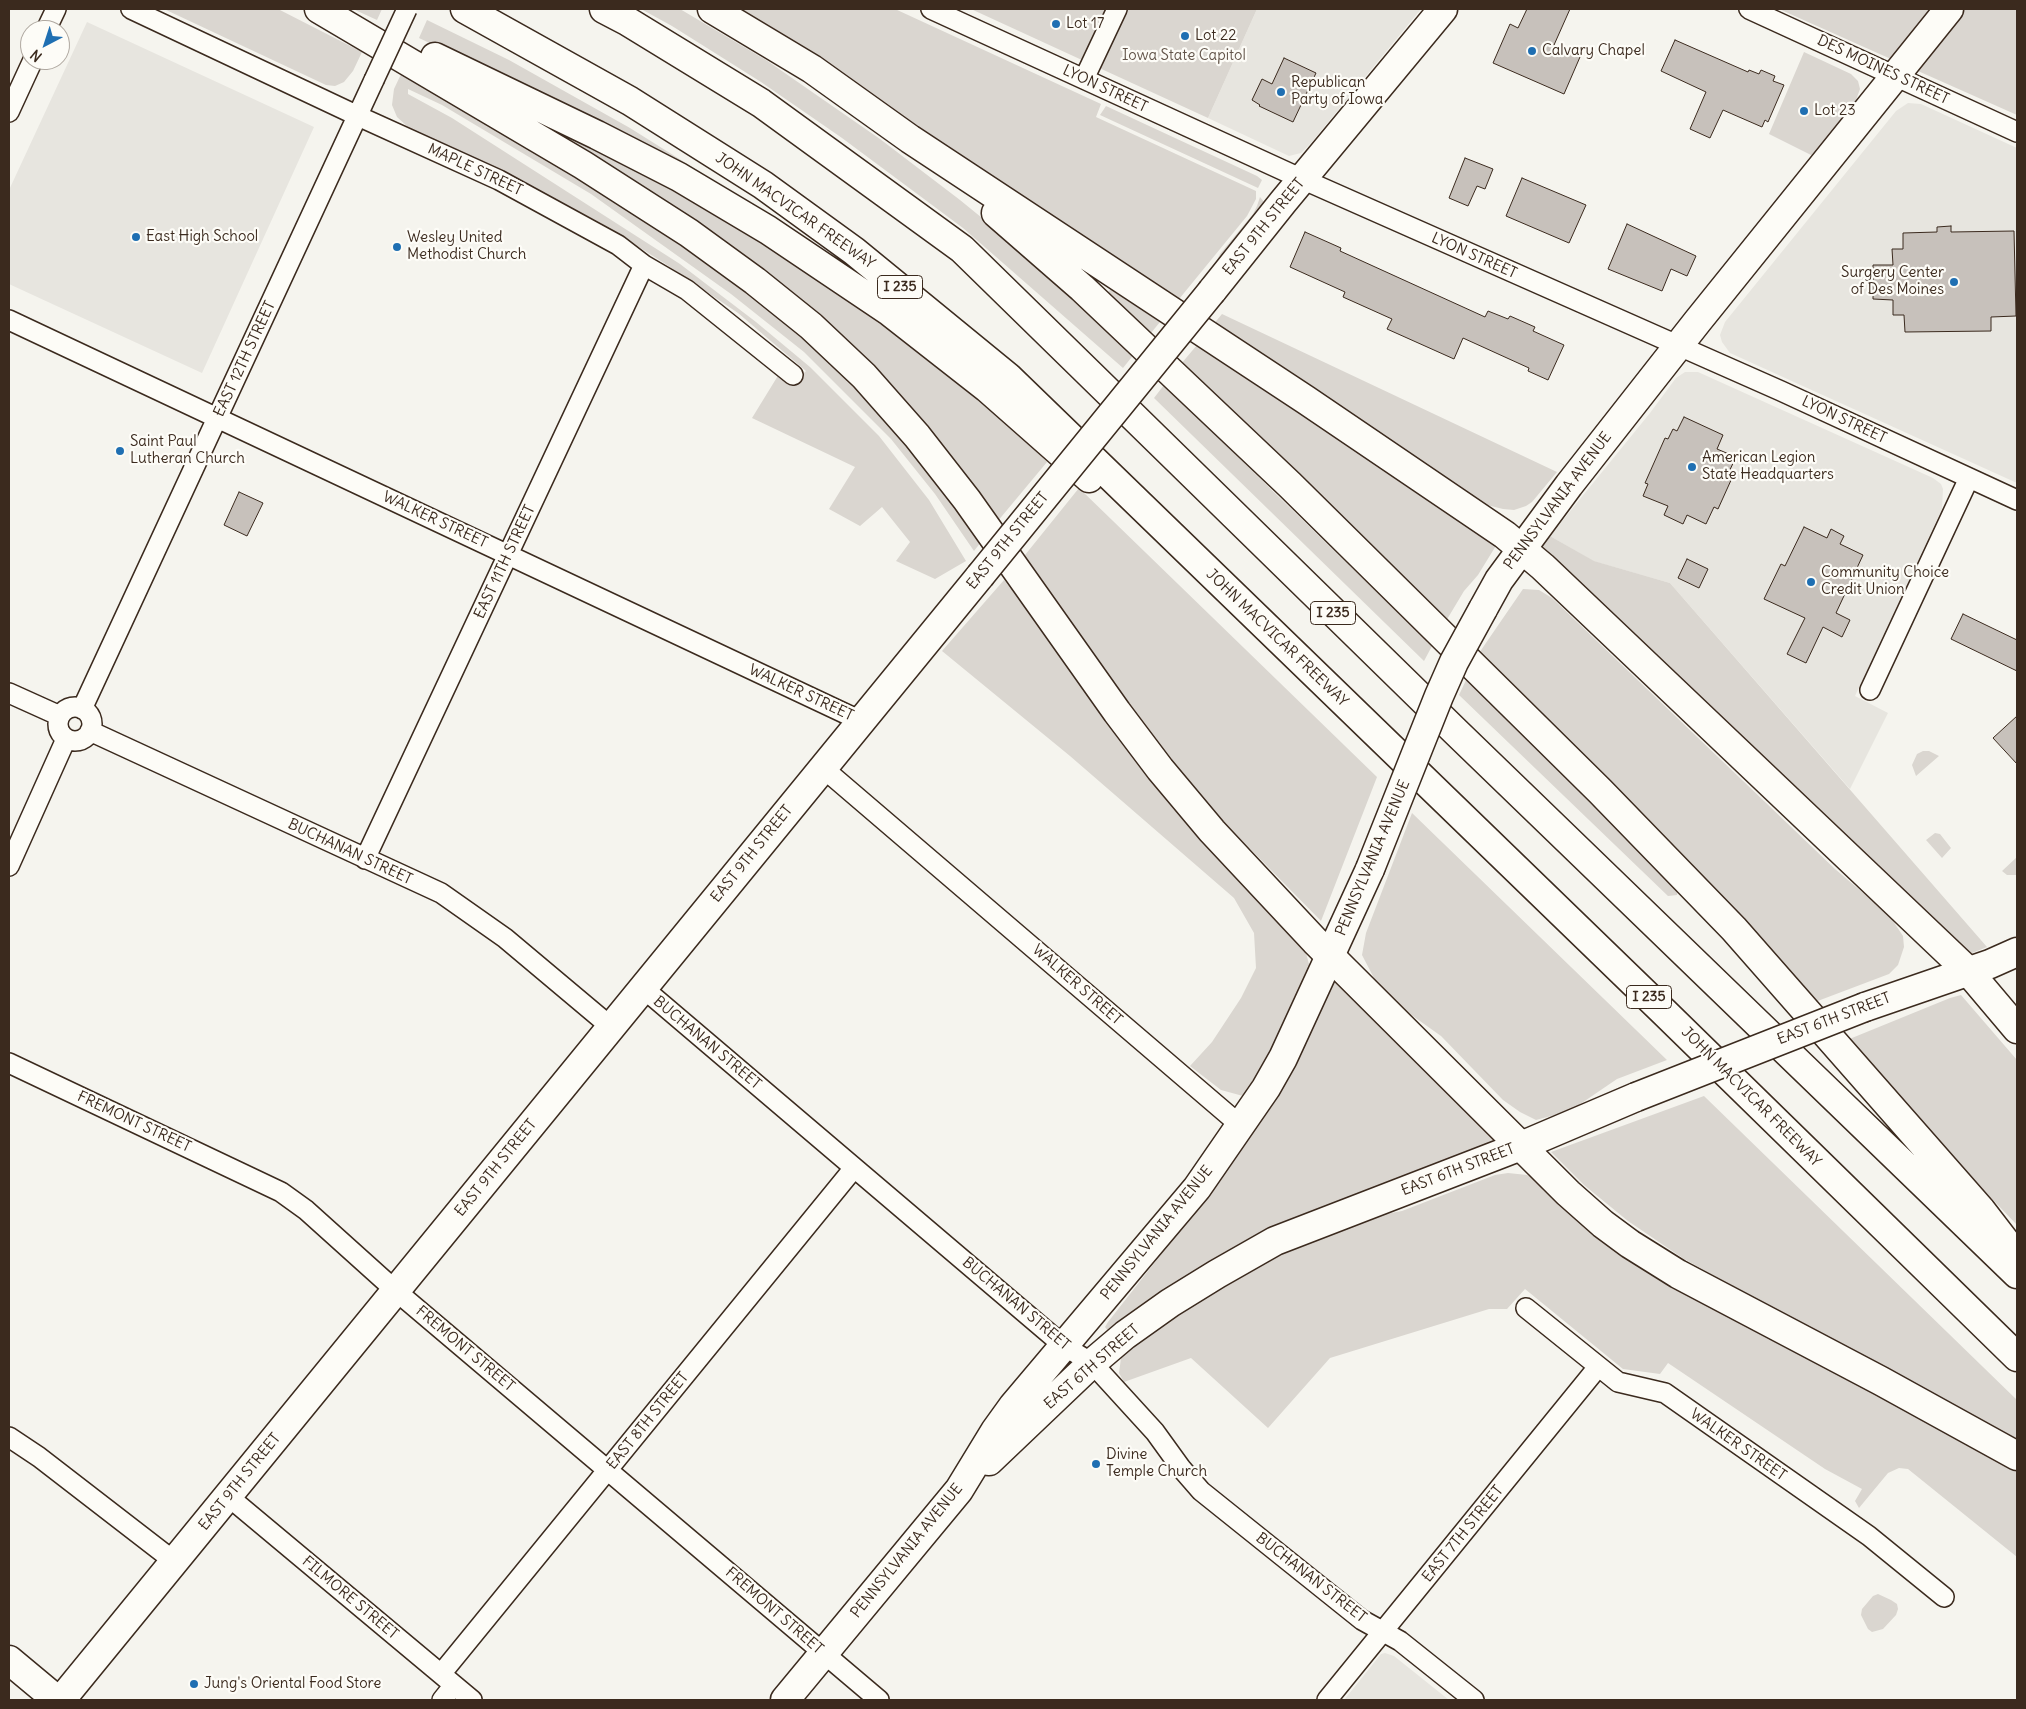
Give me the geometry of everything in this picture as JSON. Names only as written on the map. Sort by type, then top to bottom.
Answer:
[{"type":"main road","points":[[319,9],[583,165],[689,233],[755,281],[811,326],[864,376],[917,436],[967,500],[1117,712],[1160,769],[1258,882],[1568,1193],[1603,1224],[1630,1244],[1678,1274],[1881,1381],[2017,1456]]},
{"type":"main road","points":[[333,9],[597,135],[679,177],[768,230],[890,312],[987,388],[1148,531],[1278,640]]},
{"type":"main road","name":"JOHN MACVICAR FREEWAY","points":[[465,9],[630,101],[762,185],[854,251],[1008,377],[1664,1012],[2017,1357]]},
{"type":"main road","name":"I 235","points":[[604,9],[627,21],[761,103],[962,249],[1454,731],[2017,1274]]},
{"type":"main road","points":[[712,9],[812,69],[910,140],[1306,400],[1505,535],[1543,567],[1968,971],[2017,1029]]},
{"type":"main road","name":"EAST 9TH STREET","points":[[61,1700],[1443,9]]},
{"type":"main road","name":"PENNSYLVANIA AVENUE","points":[[785,1700],[960,1490],[995,1431],[1013,1406],[1197,1188],[1283,1058],[1370,869],[1439,696],[1471,629],[1499,580],[1521,548],[1678,346],[1949,9]]},
{"type":"main road","points":[[910,140],[1090,294],[1290,485],[1600,790],[1734,929],[1981,1210],[2017,1259]]},
{"type":"main road","name":"EAST 6TH STREET","points":[[960,1490],[1092,1363],[1125,1335],[1170,1303],[1276,1242],[1521,1146],[1636,1097],[1866,1007],[2017,952]]},
{"type":"main road","points":[[9,1660],[57,1700]]},
{"type":"street","name":"MAPLE STREET","points":[[131,9],[499,180],[618,245],[644,265],[687,290],[793,375]]},
{"type":"street","name":"EAST 12TH STREET","points":[[82,709],[408,9]]},
{"type":"street","name":"LYON STREET","points":[[931,9],[1302,180],[1678,346],[2017,500]]},
{"type":"street","points":[[1084,80],[1117,9]]},
{"type":"street","name":"DES MOINES STREET","points":[[1749,9],[2017,132]]},
{"type":"street","points":[[9,112],[28,70]]},
{"type":"street","name":"EAST 11TH STREET","points":[[365,859],[644,265]]},
{"type":"street","name":"WALKER STREET","points":[[9,320],[861,720]]},
{"type":"street","points":[[1870,690],[1969,478]]},
{"type":"street","points":[[9,693],[60,716]]},
{"type":"street","points":[[73,707],[82,709],[91,720],[90,731],[77,741],[66,739],[59,732],[58,721],[60,716],[67,709],[73,707]]},
{"type":"street","name":"BUCHANAN STREET","points":[[90,731],[442,893],[505,938],[611,1027]]},
{"type":"street","points":[[9,866],[66,739]]},
{"type":"street","name":"WALKER STREET","points":[[823,768],[1240,1125]]},
{"type":"street","name":"BUCHANAN STREET","points":[[643,988],[1064,1346],[1092,1363],[1154,1432],[1201,1491],[1362,1620],[1400,1641],[1474,1700]]},
{"type":"street","name":"FREMONT STREET","points":[[9,1063],[281,1192],[306,1210],[396,1291],[879,1700]]},
{"type":"street","name":"EAST 8TH STREET","points":[[442,1700],[448,1680],[608,1470],[854,1168]]},
{"type":"street","name":"WALKER STREET","points":[[1526,1308],[1618,1382],[1664,1393],[1869,1536],[1944,1597]]},
{"type":"street","name":"EAST 7TH STREET","points":[[1327,1700],[1598,1367]]},
{"type":"street","points":[[9,1437],[32,1452],[175,1562]]},
{"type":"street","name":"FILMORE STREET","points":[[229,1496],[472,1700]]},
{"type":"shaded area","points":[[1257,9],[1421,9],[1311,143],[1301,153],[1289,156],[1208,118]]},
{"type":"shaded area","name":"East High School","points":[[87,22],[314,127],[202,373],[9,284],[9,190],[65,70],[70,70],[70,59]]},
{"type":"shaded area","points":[[1908,103],[1921,104],[2017,148],[2017,483],[1730,353],[1722,342],[1720,335],[1725,322],[1896,111]]},
{"type":"shaded area","points":[[1685,372],[1698,372],[1933,478],[1941,484],[1943,489],[1942,509],[1855,696],[1888,713],[1850,789],[1670,583],[1593,561],[1550,536],[1676,378]]},
{"type":"shaded area","points":[[1385,1653],[1394,1656],[1449,1700],[1344,1700],[1381,1654]]},
{"type":"green space","points":[[164,9],[278,9],[362,52],[353,71],[344,82],[335,86],[326,85]]},
{"type":"green space","points":[[353,9],[382,9],[377,20]]},
{"type":"green space","points":[[641,9],[680,9],[766,60],[880,139],[960,200],[1057,279],[1135,353],[1123,368],[963,228],[842,138],[761,82],[672,26]]},
{"type":"green space","points":[[739,9],[895,9],[1101,104],[1096,117],[1256,191],[1256,199],[1247,216],[1175,304],[867,92]]},
{"type":"green space","name":"Iowa State Capitol","points":[[971,9],[1257,9],[1208,118]]},
{"type":"green space","points":[[1779,9],[2017,9],[2017,115],[1864,47]]},
{"type":"green space","points":[[427,20],[509,60],[630,128],[708,177],[705,179],[570,110],[419,38]]},
{"type":"green space","name":"Lot 23","points":[[1804,52],[1851,74],[1858,81],[1860,89],[1856,100],[1813,156],[1769,134]]},
{"type":"green space","points":[[402,72],[625,206],[739,283],[820,350],[904,440],[981,542],[974,551],[935,494],[891,439],[804,352],[731,294],[591,194],[442,105],[408,89],[408,94],[452,118],[680,264],[756,322],[810,367],[879,436],[929,500],[966,561],[935,579],[896,561],[910,542],[882,507],[860,526],[829,509],[855,467],[752,418],[779,374],[793,384],[806,371],[738,313],[599,222],[488,165],[409,128],[397,117],[392,105],[394,89]]},
{"type":"green space","points":[[1106,106],[1257,176],[1262,180],[1258,188],[1100,115]]},
{"type":"green space","points":[[549,128],[612,157],[701,204],[803,267],[869,312],[995,410],[1047,462],[997,522],[872,367],[791,291],[720,240]]},
{"type":"green space","points":[[1260,197],[1264,202],[1262,209],[1217,266],[1215,264],[1220,254],[1253,214]]},
{"type":"green space","points":[[1111,289],[1160,322],[1151,333],[1107,293]]},
{"type":"green space","points":[[1222,314],[1557,472],[1532,502],[1526,506],[1514,510],[1483,504],[1212,326]]},
{"type":"green space","points":[[1197,345],[1497,544],[1478,575],[1464,591],[1446,621],[1181,364]]},
{"type":"green space","points":[[1164,385],[1432,646],[1424,661],[1154,398]]},
{"type":"green space","points":[[1079,488],[1377,777],[1321,921],[1215,813],[1162,753],[1021,560]]},
{"type":"green space","points":[[1550,536],[1594,561],[1670,583],[1987,947],[1967,955],[1540,550]]},
{"type":"green space","points":[[1004,580],[1305,949],[1310,968],[1307,979],[1269,1055],[1243,1096],[1221,1090],[1190,1066],[1212,1042],[1241,998],[1256,968],[1254,933],[1234,898],[1070,756],[942,651]]},
{"type":"green space","points":[[1523,589],[1539,590],[1552,598],[1835,869],[1889,915],[1903,936],[1904,947],[1898,965],[1889,974],[1815,1002],[1617,787],[1477,656]]},
{"type":"green space","points":[[1467,678],[1589,797],[1678,889],[1677,895],[1668,896],[1459,695]]},
{"type":"green space","points":[[1929,751],[1939,756],[1916,776],[1912,765],[1917,754]]},
{"type":"green space","points":[[1412,813],[1667,1060],[1617,1079],[1570,1111],[1536,1120],[1503,1100],[1441,1036],[1396,1004],[1375,980],[1362,955],[1366,933]]},
{"type":"green space","points":[[1935,833],[1940,834],[1951,848],[1942,858],[1926,840]]},
{"type":"green space","points":[[2017,857],[2017,875],[2007,875],[2002,871]]},
{"type":"green space","points":[[1338,980],[1494,1138],[1493,1141],[1411,1174],[1108,1331],[1105,1327],[1108,1322],[1188,1220],[1332,981]]},
{"type":"green space","points":[[1961,995],[2017,1060],[2017,1225],[1950,1155],[1847,1040]]},
{"type":"green space","points":[[1704,1096],[2017,1400],[2017,1443],[1684,1259],[1628,1221],[1584,1185],[1551,1152]]},
{"type":"green space","points":[[1508,1173],[1527,1175],[1535,1179],[1612,1247],[1707,1305],[1786,1348],[1853,1380],[2017,1470],[2017,1557],[1908,1469],[1899,1468],[1888,1473],[1859,1508],[1855,1501],[1862,1489],[1825,1469],[1668,1363],[1660,1374],[1623,1369],[1525,1289],[1507,1309],[1489,1309],[1330,1358],[1268,1428],[1191,1358],[1124,1382],[1119,1373],[1121,1358],[1153,1329],[1216,1287],[1293,1247],[1358,1219],[1402,1211],[1495,1175]]},
{"type":"green space","points":[[1878,1594],[1897,1604],[1898,1609],[1896,1615],[1883,1629],[1872,1632],[1868,1629],[1861,1615],[1862,1609],[1873,1596]]},
{"type":"building","name":"Calvary Chapel","points":[[1527,9],[1570,9],[1554,45],[1580,57],[1564,94],[1493,63],[1510,24],[1518,28]]},
{"type":"building","points":[[1675,40],[1748,72],[1749,70],[1759,74],[1761,70],[1775,76],[1773,81],[1784,85],[1768,122],[1765,120],[1762,127],[1723,110],[1710,138],[1690,129],[1706,92],[1661,71]]},
{"type":"building","name":"Republican Party of Iowa","points":[[1284,58],[1316,73],[1293,122],[1259,106],[1252,100],[1262,79],[1272,84]]},
{"type":"building","points":[[1465,158],[1493,169],[1485,189],[1477,186],[1468,206],[1449,198]]},
{"type":"building","points":[[1522,178],[1586,205],[1569,243],[1506,216]]},
{"type":"building","points":[[1627,224],[1696,256],[1687,276],[1671,269],[1662,291],[1608,269]]},
{"type":"building","name":"Surgery Center of Des Moines","points":[[1951,226],[1951,232],[2014,231],[2016,316],[1991,317],[1991,331],[1905,332],[1904,315],[1893,315],[1893,300],[1873,299],[1873,265],[1893,265],[1892,249],[1903,249],[1903,233],[1937,232],[1937,227]]},
{"type":"building","points":[[1305,232],[1341,248],[1340,251],[1485,317],[1488,311],[1508,319],[1510,316],[1535,327],[1533,331],[1564,345],[1548,380],[1528,371],[1529,368],[1463,338],[1454,359],[1387,329],[1392,319],[1343,297],[1345,292],[1290,267]]},
{"type":"building","name":"American Legion State Headquarters","points":[[1684,417],[1723,435],[1717,449],[1736,457],[1727,476],[1732,478],[1718,509],[1714,507],[1706,524],[1687,515],[1683,524],[1664,515],[1668,506],[1643,496],[1648,484],[1645,483],[1665,438],[1668,439],[1673,429],[1677,431]]},
{"type":"building","points":[[239,492],[263,503],[247,536],[224,525]]},
{"type":"building","name":"Community Choice Credit Union","points":[[1804,527],[1827,538],[1831,529],[1844,536],[1840,544],[1863,555],[1836,613],[1850,620],[1842,637],[1823,627],[1806,663],[1787,654],[1805,618],[1764,599],[1781,564],[1785,566]]},
{"type":"building","points":[[1687,559],[1708,569],[1699,588],[1678,578]]},
{"type":"building","points":[[1963,614],[2017,640],[2017,671],[1951,639]]},
{"type":"building","points":[[2017,716],[2017,764],[1993,738]]},
{"type":"place","name":"Lot 17","points":[[1056,24]]},
{"type":"place","name":"Lot 22","points":[[1185,36]]},
{"type":"place","name":"Calvary Chapel","points":[[1532,51]]},
{"type":"place","name":"Republican Party of Iowa","points":[[1281,92]]},
{"type":"place","name":"Lot 23","points":[[1804,111]]},
{"type":"place","name":"East High School","points":[[136,237]]},
{"type":"place","name":"Wesley United Methodist Church","points":[[397,247]]},
{"type":"place","name":"Surgery Center of Des Moines","points":[[1954,282]]},
{"type":"place","name":"Saint Paul Lutheran Church","points":[[120,451]]},
{"type":"place","name":"American Legion State Headquarters","points":[[1692,467]]},
{"type":"place","name":"Community Choice Credit Union","points":[[1811,582]]},
{"type":"place","name":"Divine Temple Church","points":[[1096,1464]]},
{"type":"place","name":"Jung's Oriental Food Store","points":[[194,1684]]}]
